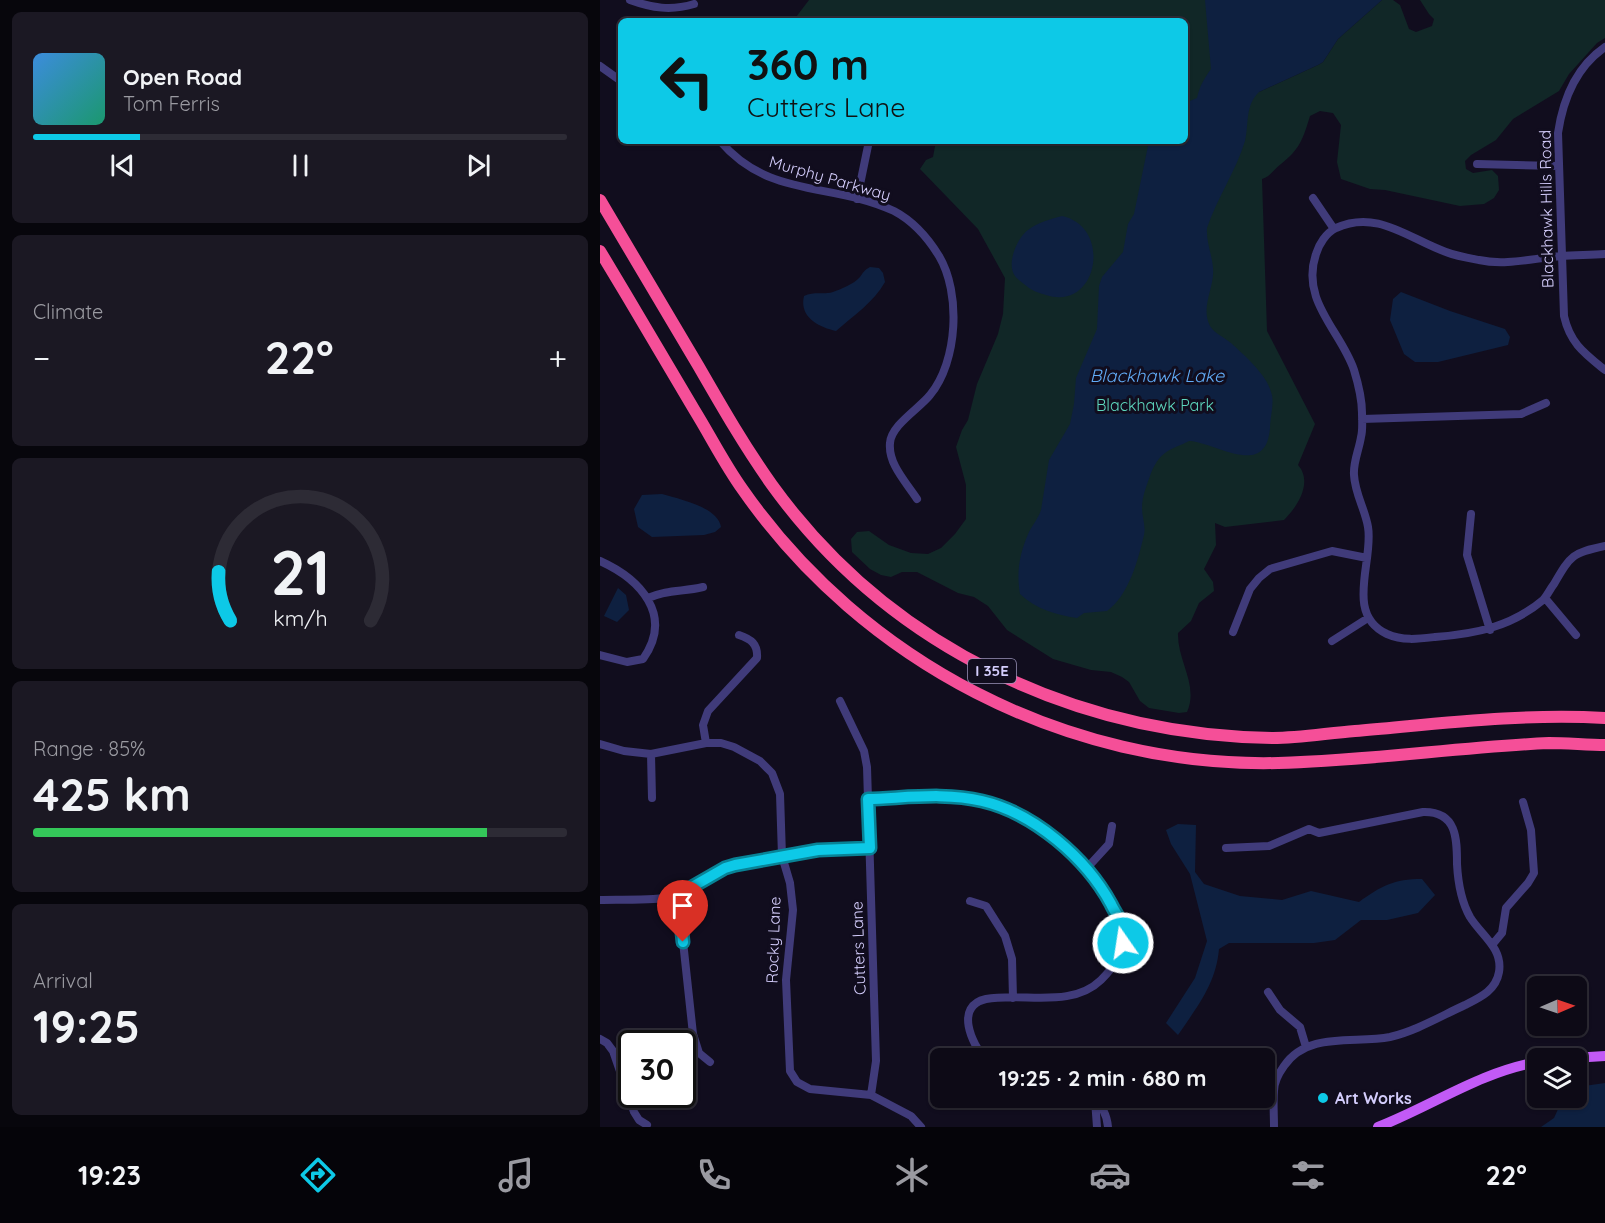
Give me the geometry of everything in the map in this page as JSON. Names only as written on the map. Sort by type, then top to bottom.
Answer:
[{"type":"highway","name":"I 35E","points":[[600,200],[772,486],[850,573],[891,608],[934,639],[980,666],[1038,692],[1088,710],[1129,721],[1213,734],[1276,738],[1510,718],[1605,718]]},
{"type":"highway","name":"I 35E","points":[[600,251],[742,489],[783,542],[829,590],[871,626],[915,659],[963,687],[1013,711],[1075,734],[1129,748],[1205,760],[1277,763],[1552,743],[1605,745]]},
{"type":"main road","points":[[1587,1057],[1605,1056]]},
{"type":"main road","points":[[1378,1127],[1489,1076],[1527,1065]]},
{"type":"street","points":[[630,0],[656,8],[683,7],[694,4]]},
{"type":"street","name":"Blackhawk Hills Road","points":[[1605,47],[1583,67],[1570,88],[1561,112],[1558,133],[1564,316],[1568,332],[1580,349],[1605,370]]},
{"type":"street","points":[[600,66],[618,79]]},
{"type":"street","name":"Murphy Parkway","points":[[723,144],[742,163],[759,174],[788,185],[857,199],[895,212],[921,231],[940,258],[951,288],[954,331],[947,363],[930,395],[904,420],[891,436],[890,442],[890,454],[895,466],[917,499]]},
{"type":"street","points":[[857,199],[868,144]]},
{"type":"street","points":[[1478,164],[1559,166]]},
{"type":"street","points":[[1313,198],[1334,229]]},
{"type":"street","points":[[1605,254],[1513,262],[1482,261],[1446,252],[1396,229],[1376,223],[1355,221],[1334,229],[1319,244],[1311,267],[1312,282],[1321,309],[1353,369],[1362,412],[1362,435],[1354,461],[1354,474],[1368,528],[1363,600],[1368,618],[1385,633],[1405,640],[1465,635],[1490,630],[1520,617],[1545,598],[1565,565],[1578,552],[1605,546]]},
{"type":"street","points":[[1362,419],[1521,414],[1546,403]]},
{"type":"street","points":[[1471,514],[1467,555],[1490,630]]},
{"type":"street","points":[[1233,632],[1250,589],[1270,569],[1332,551],[1367,558]]},
{"type":"street","points":[[600,561],[626,575],[648,598],[654,615],[655,631],[650,648],[643,658],[627,662],[600,655]]},
{"type":"street","points":[[648,598],[662,592],[688,591],[703,587]]},
{"type":"street","points":[[1545,598],[1576,635]]},
{"type":"street","points":[[1332,642],[1368,618]]},
{"type":"street","points":[[706,743],[704,725],[708,711],[757,658],[758,650],[754,643],[749,638],[739,635]]},
{"type":"street","name":"Cutters Lane","points":[[840,701],[864,751],[867,767],[876,1061],[871,1095]]},
{"type":"street","name":"Rocky Lane","points":[[600,744],[624,752],[651,754],[706,743],[721,743],[734,747],[760,761],[772,774],[780,794],[782,856],[790,883],[793,910],[786,980],[790,1071],[797,1082],[810,1089],[871,1095],[911,1116],[921,1127]]},
{"type":"street","points":[[651,754],[652,798]]},
{"type":"street","points":[[868,799],[942,797],[982,801],[1018,813],[1046,831],[1087,868],[1103,890],[1121,924],[1123,943],[1116,962],[1100,981],[1079,993],[1062,997],[984,1000],[973,1007],[968,1027],[977,1048]]},
{"type":"street","points":[[1492,945],[1502,933],[1506,908],[1534,873],[1531,830],[1523,802]]},
{"type":"street","points":[[1226,848],[1269,846],[1309,829],[1319,833],[1423,812],[1433,813],[1445,819],[1454,829],[1457,838],[1458,874],[1463,902],[1499,959],[1498,978],[1489,991],[1480,998],[1414,1029],[1394,1036],[1324,1041],[1306,1047],[1286,1062],[1276,1082],[1274,1127]]},
{"type":"street","points":[[1087,868],[1109,844],[1112,826]]},
{"type":"street","points":[[600,900],[664,898],[678,895],[725,868],[818,850],[870,848]]},
{"type":"street","points":[[678,895],[693,1035],[699,1053],[710,1062]]},
{"type":"street","points":[[970,901],[986,906],[1005,936],[1012,959],[1013,998]]},
{"type":"street","points":[[1268,992],[1280,1010],[1300,1027],[1306,1047]]},
{"type":"street","points":[[600,1039],[607,1043],[613,1051],[634,1112],[639,1120],[647,1125]]},
{"type":"street","points":[[1095,1108],[1097,1127]]},
{"type":"street","points":[[1100,1108],[1107,1117],[1108,1127]]},
{"type":"green space","name":"Blackhawk Park","points":[[809,0],[1255,0],[1259,92],[1323,62],[1338,39],[1382,0],[1393,0],[1400,5],[1409,29],[1416,32],[1432,26],[1434,19],[1420,0],[1605,0],[1605,38],[1597,43],[1569,74],[1559,91],[1513,119],[1496,140],[1465,161],[1466,169],[1473,173],[1492,170],[1498,176],[1499,190],[1494,198],[1484,204],[1460,206],[1385,190],[1370,189],[1341,179],[1337,162],[1341,125],[1333,113],[1320,111],[1310,116],[1303,137],[1293,153],[1270,175],[1262,179],[1267,331],[1315,424],[1298,465],[1304,479],[1302,494],[1284,520],[1225,527],[1215,523],[1216,545],[1204,569],[1213,582],[1214,591],[1199,603],[1191,621],[1178,633],[1191,692],[1187,712],[1179,713],[1149,708],[1140,701],[1129,682],[1111,672],[1091,670],[1053,659],[1007,630],[988,606],[974,597],[958,593],[917,572],[902,572],[891,577],[881,575],[870,569],[852,552],[851,539],[857,532],[869,531],[889,545],[911,553],[928,554],[941,548],[966,519],[966,485],[956,447],[968,420],[977,384],[998,334],[1003,314],[1005,278],[978,229],[920,169],[926,160],[933,157],[935,144],[1188,144],[1188,18],[795,18]]},
{"type":"water","name":"Blackhawk Lake","points":[[1205,0],[1382,0],[1338,39],[1323,62],[1259,92],[1255,97],[1249,109],[1245,141],[1241,152],[1207,228],[1213,275],[1207,304],[1207,319],[1212,329],[1248,359],[1269,385],[1272,405],[1267,443],[1260,452],[1251,455],[1240,455],[1190,441],[1163,454],[1151,473],[1145,490],[1142,508],[1144,535],[1127,587],[1107,611],[1084,613],[1077,618],[1061,615],[1040,607],[1020,594],[1018,577],[1021,554],[1029,532],[1041,510],[1049,460],[1070,424],[1076,378],[1097,329],[1099,286],[1102,277],[1123,252],[1128,224],[1134,214],[1148,144],[1188,144],[1188,102],[1197,98],[1202,82],[1211,69]]},
{"type":"water","points":[[1062,216],[1078,223],[1088,235],[1093,250],[1093,266],[1087,280],[1078,291],[1064,297],[1046,295],[1031,289],[1015,276],[1012,265],[1014,252],[1024,234],[1040,223]]},
{"type":"water","points":[[870,267],[879,268],[885,282],[869,302],[836,331],[811,320],[804,310],[804,296],[830,293],[843,288],[857,280]]},
{"type":"water","points":[[1401,292],[1505,329],[1510,337],[1508,345],[1438,362],[1415,362],[1404,354],[1390,320],[1393,299]]},
{"type":"water","points":[[662,494],[705,509],[713,514],[721,527],[715,532],[704,535],[652,537],[638,527],[634,509],[642,495]]},
{"type":"water","points":[[618,588],[626,595],[629,610],[617,622],[604,616]]},
{"type":"water","points":[[1178,824],[1196,825],[1195,872],[1204,884],[1240,896],[1282,900],[1311,891],[1359,902],[1388,885],[1403,880],[1422,879],[1435,895],[1418,913],[1387,920],[1361,920],[1335,940],[1314,943],[1229,943],[1219,949],[1210,984],[1199,1005],[1178,1035],[1166,1023],[1195,978],[1207,941],[1190,874],[1171,844],[1166,830]]},
{"type":"water","points":[[1605,1083],[1605,1127],[1541,1127],[1554,1118],[1558,1108],[1587,1108],[1587,1086]]},
{"type":"place","name":"Art Works","points":[[1323,1098]]},
{"type":"route","points":[[683,942],[678,895],[725,868],[818,850],[870,848],[868,799],[942,797],[982,801],[1018,813],[1046,831],[1087,868],[1103,890],[1121,924],[1123,943]]}]
